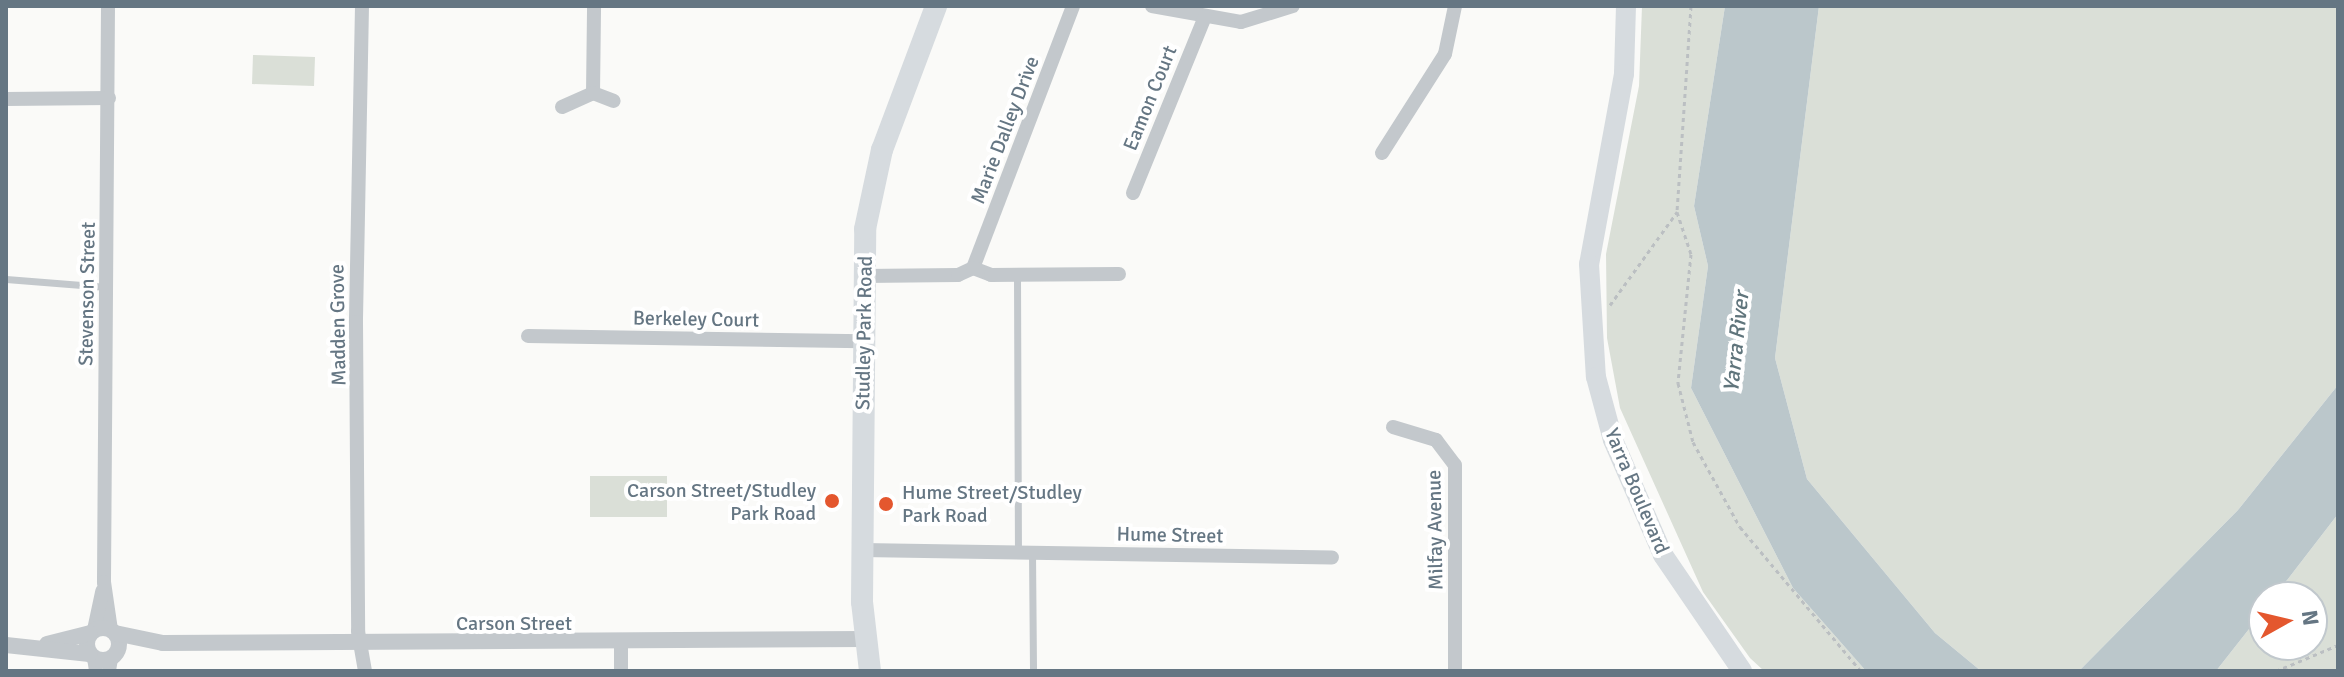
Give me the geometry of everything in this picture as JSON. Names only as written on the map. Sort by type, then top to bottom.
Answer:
[{"type":"main road","name":"Studley Park Road","points":[[870,671],[865,639],[862,550],[864,276],[874,177],[936,6]]},
{"type":"main road","name":"Yarra Boulevard","points":[[1626,6],[1624,74],[1589,264],[1596,377],[1613,440],[1663,555],[1742,671]]},
{"type":"street","name":"Stevenson Street","points":[[108,6],[104,582],[113,631]]},
{"type":"street","name":"Madden Grove","points":[[362,6],[356,314],[365,671]]},
{"type":"street","points":[[593,93],[594,6]]},
{"type":"street","name":"Marie Dalley Drive","points":[[973,268],[1073,6]]},
{"type":"street","points":[[1152,6],[1205,17],[1293,6]]},
{"type":"street","points":[[1382,153],[1445,54],[1455,6]]},
{"type":"street","name":"Eamon Court","points":[[1133,193],[1205,17]]},
{"type":"street","points":[[562,107],[593,93],[614,101]]},
{"type":"street","points":[[6,99],[109,98]]},
{"type":"street","points":[[864,276],[958,275],[973,268],[1017,275],[1119,274]]},
{"type":"street","name":"Berkeley Court","points":[[528,336],[863,341]]},
{"type":"street","name":"Milfay Avenue","points":[[1393,427],[1436,440],[1455,465],[1455,671]]},
{"type":"street","name":"Hume Street","points":[[862,550],[1332,557]]},
{"type":"street","name":"Stevenson Street","points":[[92,631],[104,582]]},
{"type":"street","points":[[6,645],[41,645],[92,631],[93,661],[41,645]]},
{"type":"street","name":"Carson Street","points":[[92,631],[113,631],[163,643],[621,643],[865,639]]},
{"type":"street","points":[[112,661],[113,631]]},
{"type":"street","name":"Carson Street","points":[[93,661],[112,661],[163,643]]},
{"type":"street","points":[[621,643],[621,671]]},
{"type":"lane","points":[[1017,275],[1025,552],[1033,671]]},
{"type":"lane","points":[[6,279],[107,287]]},
{"type":"path","points":[[1691,6],[1677,212],[1691,254],[1678,383],[1693,442],[1740,527],[1861,671]]},
{"type":"path","points":[[1607,308],[1625,293],[1677,212]]},
{"type":"path","points":[[2276,671],[2338,645]]},
{"type":"shaded area","points":[[1642,6],[1725,6],[1694,206],[1708,266],[1691,388],[1793,588],[1866,671],[1764,671],[1750,658],[1703,592],[1620,408],[1607,338],[1606,254],[1639,86]]},
{"type":"shaded area","points":[[1819,6],[2338,6],[2338,385],[2238,510],[2079,671],[1981,671],[1935,633],[1807,479],[1775,358]]},
{"type":"shaded area","points":[[253,55],[315,57],[314,86],[252,84]]},
{"type":"shaded area","points":[[590,476],[667,476],[667,517],[590,517]]},
{"type":"shaded area","points":[[2338,514],[2338,671],[2216,671],[2248,630],[2248,661],[2328,661],[2328,581],[2286,581]]},
{"type":"water","name":"Yarra River","points":[[1725,6],[1819,6],[1775,358],[1807,479],[1935,633],[1981,671],[1866,671],[1793,588],[1691,388],[1708,266],[1694,206]]},
{"type":"water","points":[[2338,385],[2338,514],[2286,581],[2248,581],[2248,630],[2216,671],[2079,671],[2238,510]]},
{"type":"place","name":"Carson Street/Studley Park Road","points":[[832,501]]},
{"type":"place","name":"Hume Street/Studley Park Road","points":[[886,504]]}]
